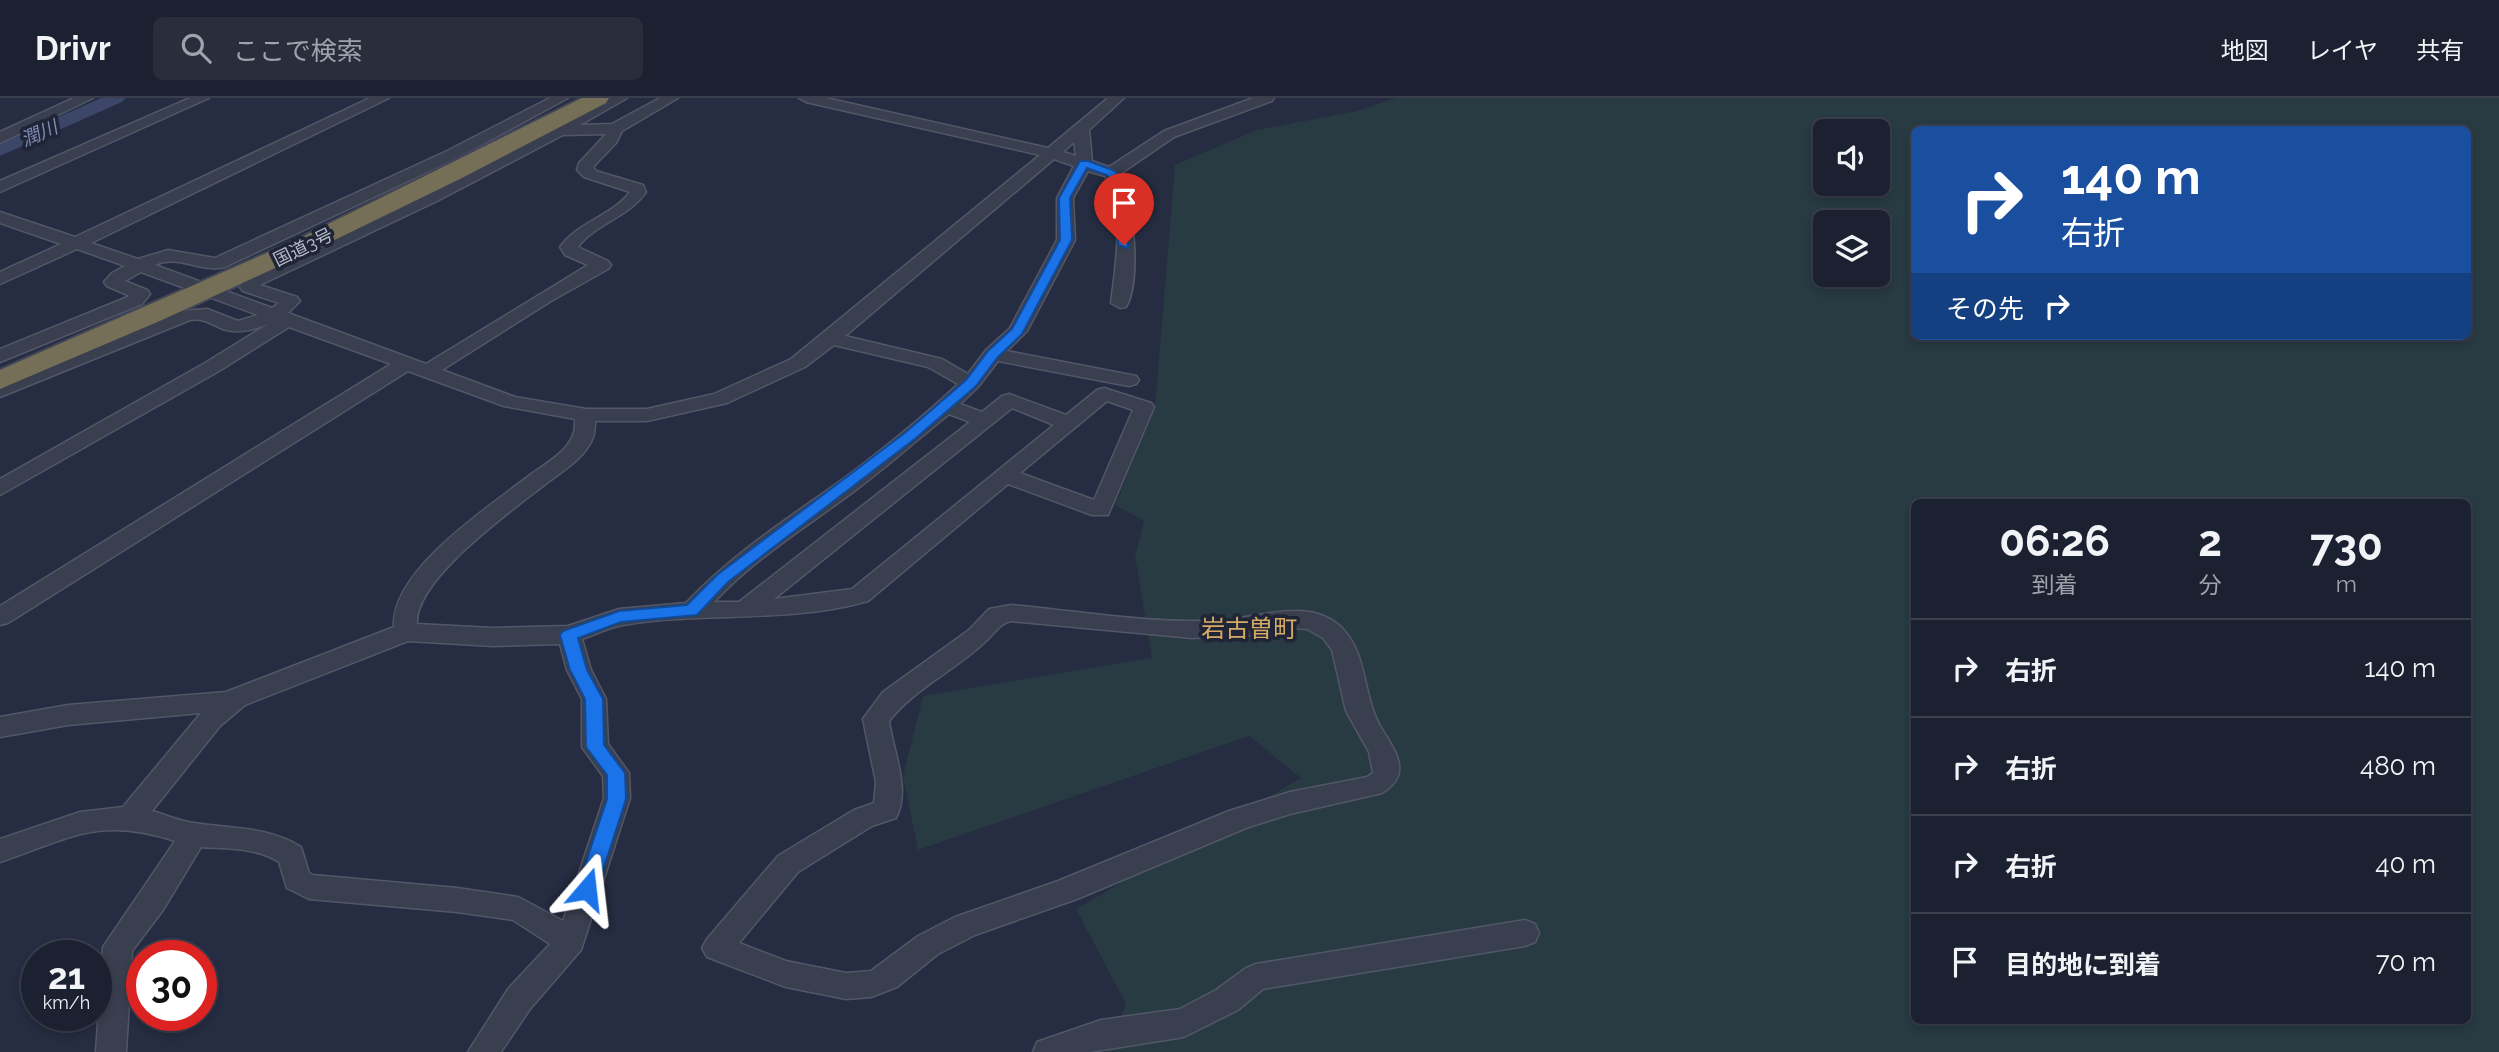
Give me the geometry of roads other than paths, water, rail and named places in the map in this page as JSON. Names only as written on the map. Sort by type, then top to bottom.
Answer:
[{"type":"highway","name":"国道3号","points":[[0,369],[203,289],[581,98]]},
{"type":"highway","name":"国道3号","points":[[0,380],[443,179],[598,98]]},
{"type":"street","points":[[0,138],[86,98]]},
{"type":"street","points":[[0,187],[202,98]]},
{"type":"street","points":[[0,279],[382,98]]},
{"type":"street","points":[[0,356],[136,300],[141,294],[113,282],[118,276],[170,255],[203,264],[219,263],[453,154],[561,98]]},
{"type":"street","points":[[0,488],[212,368],[281,316],[291,301],[249,287],[253,281],[431,198],[620,98]]},
{"type":"street","points":[[646,98],[667,100]]},
{"type":"street","points":[[806,98],[1051,153],[1111,173],[1120,185],[1124,229],[1120,303]]},
{"type":"street","points":[[0,216],[281,316],[511,402],[586,415],[647,415],[720,399],[798,363],[1117,98]]},
{"type":"street","points":[[1111,173],[1169,134],[1267,98]]},
{"type":"street","points":[[560,130],[615,129],[667,100]]},
{"type":"street","points":[[692,611],[723,579],[782,531],[850,484],[946,406],[971,383],[993,354],[1018,331],[1066,240],[1065,198],[1084,163],[1081,128]]},
{"type":"street","points":[[426,372],[545,297],[603,265],[571,251],[569,247],[573,239],[618,210],[638,192],[637,188],[590,174],[585,170],[585,166],[611,139],[615,129]]},
{"type":"street","points":[[0,391],[186,315],[207,313],[233,327],[281,316]]},
{"type":"street","points":[[830,338],[934,363],[971,383]]},
{"type":"street","points":[[993,354],[1129,380]]},
{"type":"street","points":[[0,617],[405,364]]},
{"type":"street","points":[[0,727],[68,715],[232,701],[406,632],[493,637],[569,635],[619,617],[692,611],[744,611],[843,600],[860,595],[1104,394],[1143,407],[1100,510],[1007,476]]},
{"type":"street","points":[[744,611],[1009,400],[1068,423]]},
{"type":"street","points":[[946,406],[985,420]]},
{"type":"street","points":[[406,632],[406,610],[418,586],[448,553],[566,458],[583,438],[586,415]]},
{"type":"street","points":[[1011,613],[1197,629],[1250,626],[1280,619],[1307,618],[1330,631],[1345,649],[1359,712],[1383,754],[1388,770],[1386,778],[1373,786],[1290,803],[1239,819],[1067,890],[965,926],[928,945],[887,978],[871,984],[846,986],[786,974],[717,947],[788,864],[863,818],[887,810],[889,782],[876,719],[892,699],[977,636],[998,615],[1011,613]]},
{"type":"street","points":[[483,1052],[519,999],[571,941],[617,799],[616,773],[595,747],[594,699],[579,670],[569,635]]},
{"type":"street","points":[[131,817],[211,719],[232,701]]},
{"type":"street","points":[[0,851],[87,821],[131,817],[194,835],[257,839],[278,845],[291,855],[296,880],[309,887],[457,900],[518,909],[571,941]]},
{"type":"street","points":[[111,1052],[118,947],[153,901],[194,835]]},
{"type":"street","points":[[1048,1052],[1101,1034],[1184,1023],[1227,1000],[1256,977],[1525,933]]},
{"type":"waterway","name":"潤川","points":[[0,150],[116,98]]},
{"type":"district","name":"岩古曽町","points":[[1249,628]]}]
